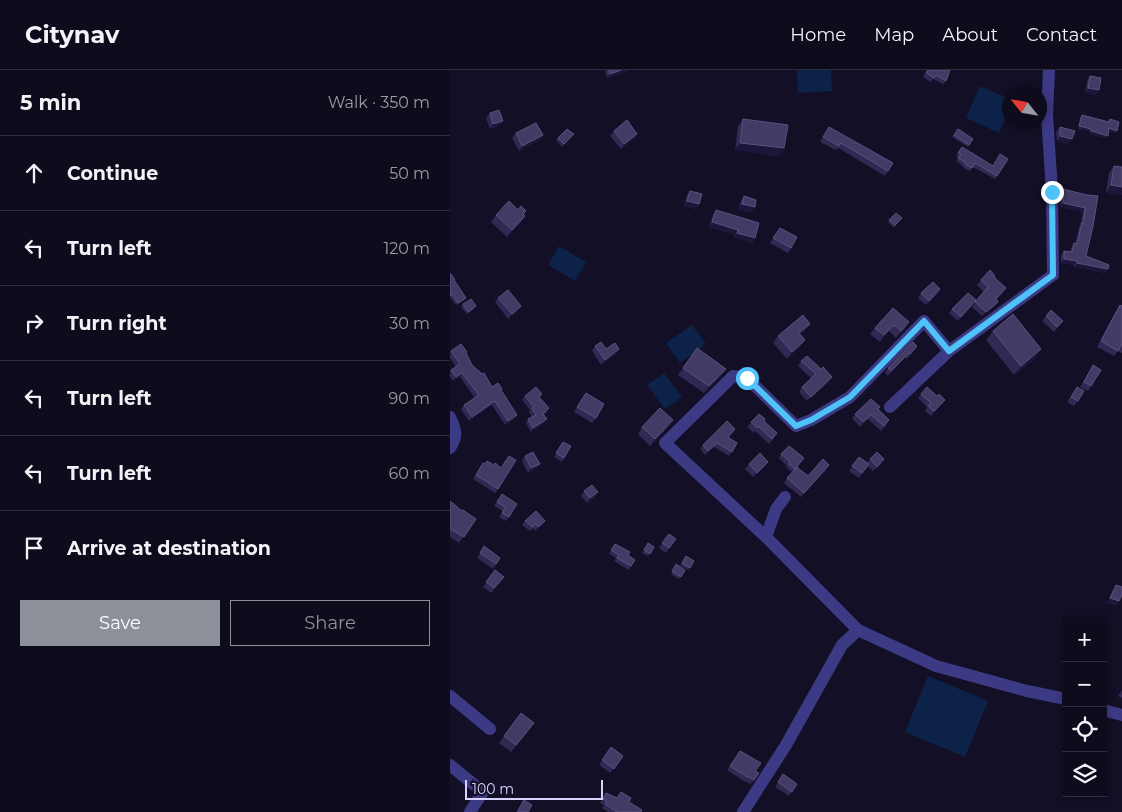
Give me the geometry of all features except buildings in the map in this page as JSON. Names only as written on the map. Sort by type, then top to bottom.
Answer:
[{"type":"street","points":[[890,408],[949,351],[1053,275],[1052,192],[1048,115],[1049,70]]},
{"type":"street","points":[[949,351],[924,321],[850,397],[811,420],[796,426],[747,378],[733,376],[665,443],[766,537],[858,630],[936,666],[1027,691],[1062,698]]},
{"type":"street","points":[[450,417],[456,432],[456,440],[450,448]]},
{"type":"street","points":[[766,537],[776,509],[785,497]]},
{"type":"street","points":[[743,812],[786,745],[842,645],[858,630]]},
{"type":"street","points":[[450,696],[490,729]]},
{"type":"street","points":[[1107,711],[1122,715]]},
{"type":"street","points":[[450,764],[483,792],[470,812]]},
{"type":"water","points":[[797,70],[831,70],[832,91],[798,93]]},
{"type":"water","points":[[980,86],[1002,96],[1002,126],[999,133],[966,118]]},
{"type":"water","points":[[559,246],[586,262],[575,281],[548,265]]},
{"type":"water","points":[[692,325],[706,344],[680,363],[666,343]]},
{"type":"water","points":[[664,373],[682,397],[665,409],[647,385]]},
{"type":"water","points":[[928,676],[988,701],[965,757],[905,732]]},
{"type":"route","points":[[747,378],[796,426],[811,420],[850,397],[924,321],[949,351],[1053,275],[1052,192]]}]
